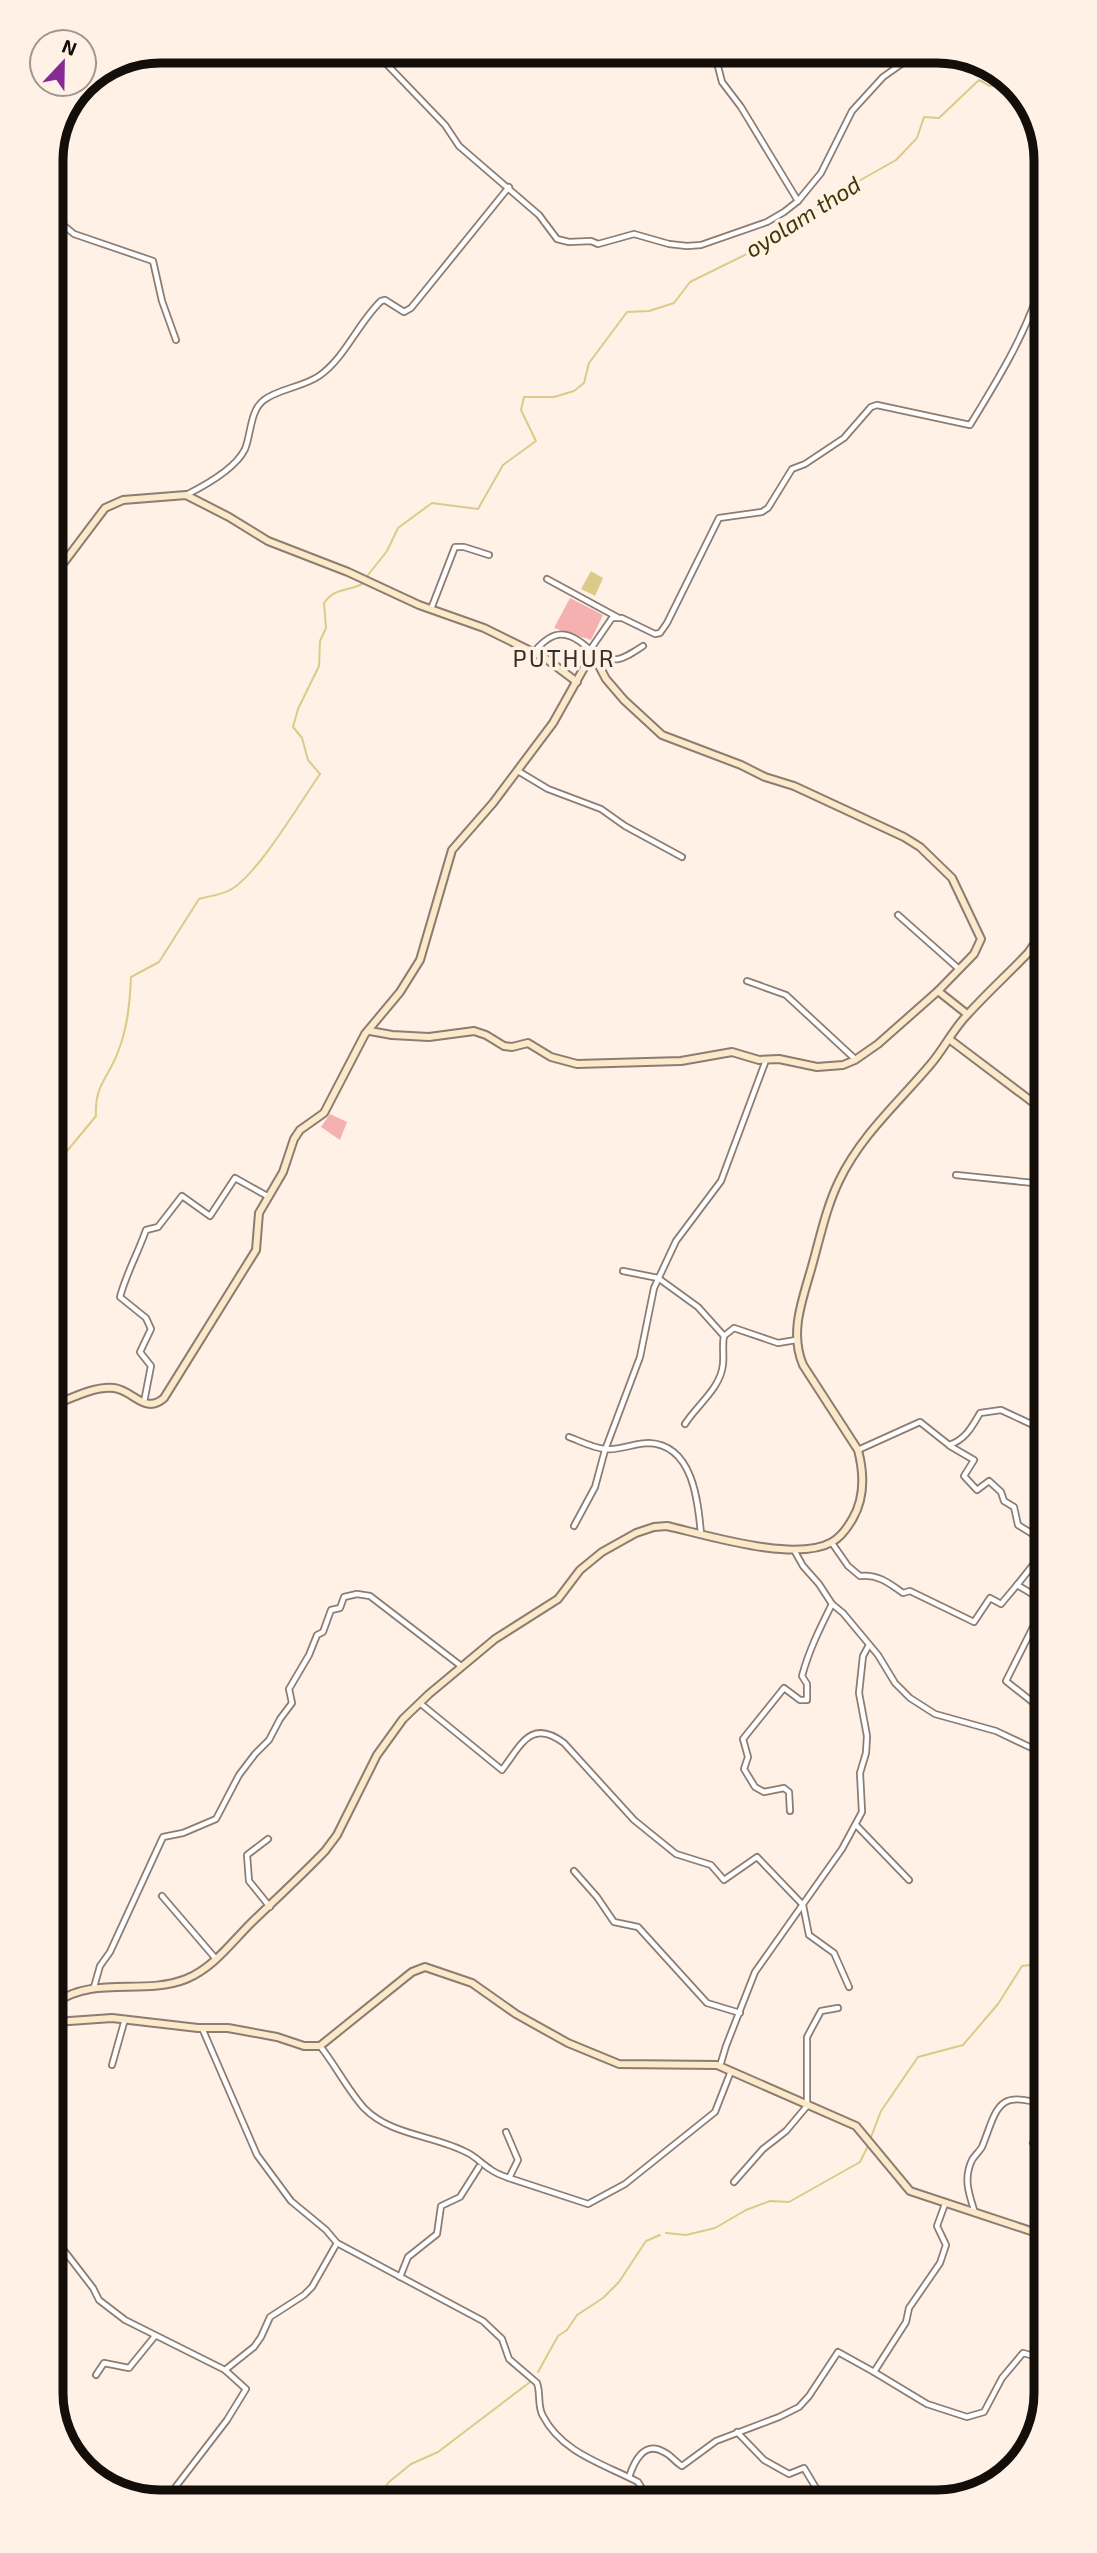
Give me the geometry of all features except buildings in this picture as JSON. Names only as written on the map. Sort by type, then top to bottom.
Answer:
[{"type":"main road","points":[[63,564],[105,508],[122,500],[186,495],[268,541],[336,566],[431,609],[484,628],[545,658],[577,682]]},
{"type":"main road","points":[[63,1402],[104,1388],[116,1388],[143,1403],[157,1404],[164,1398],[256,1250],[260,1213],[283,1172],[293,1139],[300,1130],[324,1113],[361,1041],[420,960],[452,850],[518,771],[553,723],[590,653],[606,679],[655,731],[765,777],[794,786],[920,847],[952,878],[981,939],[974,954],[938,990],[877,1044],[844,1065],[817,1067],[779,1059],[759,1060],[732,1052],[681,1061],[577,1063],[551,1057],[527,1043],[512,1047],[500,1045],[486,1035],[474,1031],[429,1037],[370,1031]]},
{"type":"main road","points":[[63,1999],[82,1989],[94,1987],[159,1985],[186,1979],[216,1959],[325,1852],[337,1835],[377,1755],[404,1719],[495,1639],[558,1599],[580,1570],[621,1540],[654,1527],[667,1527],[758,1547],[793,1549],[819,1547],[832,1543],[840,1536],[854,1516],[862,1497],[862,1464],[858,1450],[803,1365],[796,1340],[800,1307],[838,1182],[875,1124],[933,1062],[967,1014],[1034,944]]},
{"type":"main road","points":[[938,990],[967,1014]]},
{"type":"main road","points":[[948,1039],[1034,1103]]},
{"type":"main road","points":[[63,2021],[112,2018],[202,2028],[228,2028],[277,2037],[304,2046],[320,2046],[412,1972],[425,1967],[472,1983],[516,2014],[568,2043],[619,2064],[720,2066],[856,2126],[910,2191],[1034,2232]]},
{"type":"street","points":[[386,63],[445,125],[459,146],[545,220],[557,239],[569,242],[591,241],[598,244],[634,234],[687,246],[702,244],[766,222],[798,201],[821,173],[852,111],[883,77],[903,63]]},
{"type":"street","points":[[717,63],[722,82],[741,107],[798,201]]},
{"type":"street","points":[[186,495],[239,460],[263,400],[320,375],[338,357],[381,301],[385,300],[404,312],[411,307],[509,187]]},
{"type":"street","points":[[63,225],[74,234],[153,261],[162,301],[176,340]]},
{"type":"street","points":[[547,579],[617,617],[655,634],[660,633],[719,518],[762,512],[768,508],[792,469],[805,464],[844,438],[871,407],[890,407],[970,425],[997,381],[1034,302]]},
{"type":"street","points":[[431,609],[455,547],[489,555]]},
{"type":"street","points":[[590,653],[612,618],[617,617]]},
{"type":"street","points":[[534,652],[550,636],[558,634],[584,644],[590,653],[604,658],[621,660],[643,646]]},
{"type":"street","points":[[518,771],[548,789],[601,809],[625,826],[682,857]]},
{"type":"street","points":[[898,915],[959,969]]},
{"type":"street","points":[[747,981],[786,995],[855,1060]]},
{"type":"street","points":[[574,1526],[595,1487],[640,1357],[654,1288],[677,1241],[721,1181],[766,1059]]},
{"type":"street","points":[[956,1175],[1034,1182]]},
{"type":"street","points":[[143,1403],[151,1366],[140,1352],[151,1329],[146,1318],[120,1297],[146,1230],[158,1227],[182,1196],[210,1216],[235,1178],[269,1197]]},
{"type":"street","points":[[623,1271],[659,1278],[698,1307],[724,1336]]},
{"type":"street","points":[[685,1424],[719,1378],[723,1363],[724,1336],[734,1328],[778,1343],[796,1340]]},
{"type":"street","points":[[940,1440],[949,1445],[955,1443],[968,1434],[980,1413],[1001,1410],[1034,1425]]},
{"type":"street","points":[[858,1450],[920,1422],[940,1440],[974,1460],[964,1476],[977,1489],[989,1481],[1001,1492],[1004,1501],[1014,1507],[1018,1525],[1034,1535]]},
{"type":"street","points":[[569,1437],[606,1450],[650,1443],[672,1452],[682,1461],[690,1479],[698,1502],[701,1535]]},
{"type":"street","points":[[832,1543],[848,1566],[860,1576],[871,1575],[904,1593],[910,1591],[974,1622],[990,1598],[1001,1604],[1034,1564]]},
{"type":"street","points":[[793,1549],[832,1604],[869,1645],[895,1683],[910,1698],[926,1710],[1005,1734],[1034,1749]]},
{"type":"street","points":[[1017,1586],[1034,1597]]},
{"type":"street","points":[[94,1987],[100,1966],[110,1952],[163,1837],[183,1833],[216,1819],[222,1812],[239,1775],[269,1740],[292,1703],[289,1689],[309,1655],[317,1635],[323,1632],[331,1610],[340,1608],[344,1597],[357,1594],[370,1596],[461,1667]]},
{"type":"street","points":[[790,1811],[789,1792],[784,1787],[764,1792],[755,1787],[744,1769],[748,1757],[743,1739],[784,1688],[800,1700],[807,1700],[807,1684],[802,1676],[814,1646],[814,1637],[832,1604]]},
{"type":"street","points":[[1034,1626],[1006,1681],[1034,1703]]},
{"type":"street","points":[[720,2066],[755,1972],[842,1849],[862,1812],[860,1773],[867,1749],[867,1736],[859,1693],[863,1656],[869,1645]]},
{"type":"street","points":[[421,1704],[502,1770],[528,1736],[551,1733],[564,1743],[634,1820],[676,1854],[711,1865],[724,1880],[757,1857],[803,1905],[809,1935],[834,1953],[849,1987]]},
{"type":"street","points":[[856,1825],[909,1880]]},
{"type":"street","points":[[268,1839],[247,1855],[249,1881],[270,1907]]},
{"type":"street","points":[[574,1871],[614,1922],[638,1927],[707,2003],[740,2013]]},
{"type":"street","points":[[162,1896],[216,1959]]},
{"type":"street","points":[[734,2182],[763,2149],[786,2131],[807,2106],[807,2037],[821,2011],[838,2008]]},
{"type":"street","points":[[112,2064],[125,2019]]},
{"type":"street","points":[[202,2028],[257,2155],[291,2201],[326,2230],[337,2243],[483,2321],[502,2339],[509,2359],[537,2384],[543,2418],[566,2444],[592,2460],[629,2477],[642,2485],[643,2490]]},
{"type":"street","points":[[320,2046],[366,2110],[395,2129],[432,2138],[471,2154],[491,2171],[588,2204],[625,2184],[715,2112],[731,2071]]},
{"type":"street","points":[[975,2214],[967,2188],[967,2174],[974,2156],[981,2150],[989,2124],[999,2107],[1011,2099],[1034,2102]]},
{"type":"street","points":[[506,2132],[518,2160],[509,2178]]},
{"type":"street","points":[[400,2277],[408,2257],[437,2234],[441,2206],[460,2197],[480,2167]]},
{"type":"street","points":[[874,2372],[906,2322],[909,2308],[940,2263],[946,2245],[937,2226],[945,2204]]},
{"type":"street","points":[[225,2370],[254,2347],[270,2317],[312,2287],[337,2243]]},
{"type":"street","points":[[63,2249],[99,2300],[125,2320],[225,2370],[246,2389],[227,2420],[173,2490]]},
{"type":"street","points":[[96,2375],[104,2363],[129,2368],[155,2336]]},
{"type":"street","points":[[629,2477],[636,2457],[645,2451],[663,2451],[682,2466],[716,2441],[799,2407],[838,2352],[927,2404],[967,2417],[984,2412],[1002,2378],[1023,2353],[1034,2356]]},
{"type":"street","points":[[737,2432],[764,2460],[789,2474],[804,2468],[819,2490]]},
{"type":"shaded area","points":[[591,571],[603,578],[595,596],[581,589]]},
{"type":"shaded area","points":[[570,598],[603,615],[591,640],[554,628]]},
{"type":"shaded area","points":[[330,1114],[347,1122],[340,1140],[321,1127]]},
{"type":"waterway","name":"oyolam thod","points":[[368,575],[387,551],[398,528],[432,503],[478,509],[503,465],[536,441],[521,410],[524,397],[554,397],[574,391],[584,383],[589,363],[627,312],[649,311],[674,303],[690,282],[763,246],[841,191],[896,160],[917,138],[924,117],[939,118],[979,80],[990,86],[997,84]]},
{"type":"waterway","points":[[63,1156],[96,1116],[97,1096],[125,1031],[131,977],[159,962],[199,899],[230,890],[253,870],[320,774],[308,760],[302,738],[293,727],[298,709],[319,666],[320,641],[326,628],[324,603],[337,592],[362,584]]},
{"type":"waterway","points":[[871,2137],[881,2111],[918,2057],[963,2045],[998,2004],[1022,1966],[1034,1964]]},
{"type":"waterway","points":[[666,2233],[686,2235],[715,2228],[746,2210],[770,2201],[789,2202],[860,2162],[868,2146]]},
{"type":"waterway","points":[[538,2372],[558,2336],[567,2330],[577,2315],[603,2298],[619,2282],[646,2241],[660,2235]]},
{"type":"waterway","points":[[384,2490],[411,2464],[438,2452],[530,2382]]},
{"type":"district","name":"PUTHUR","points":[[564,659]]}]
